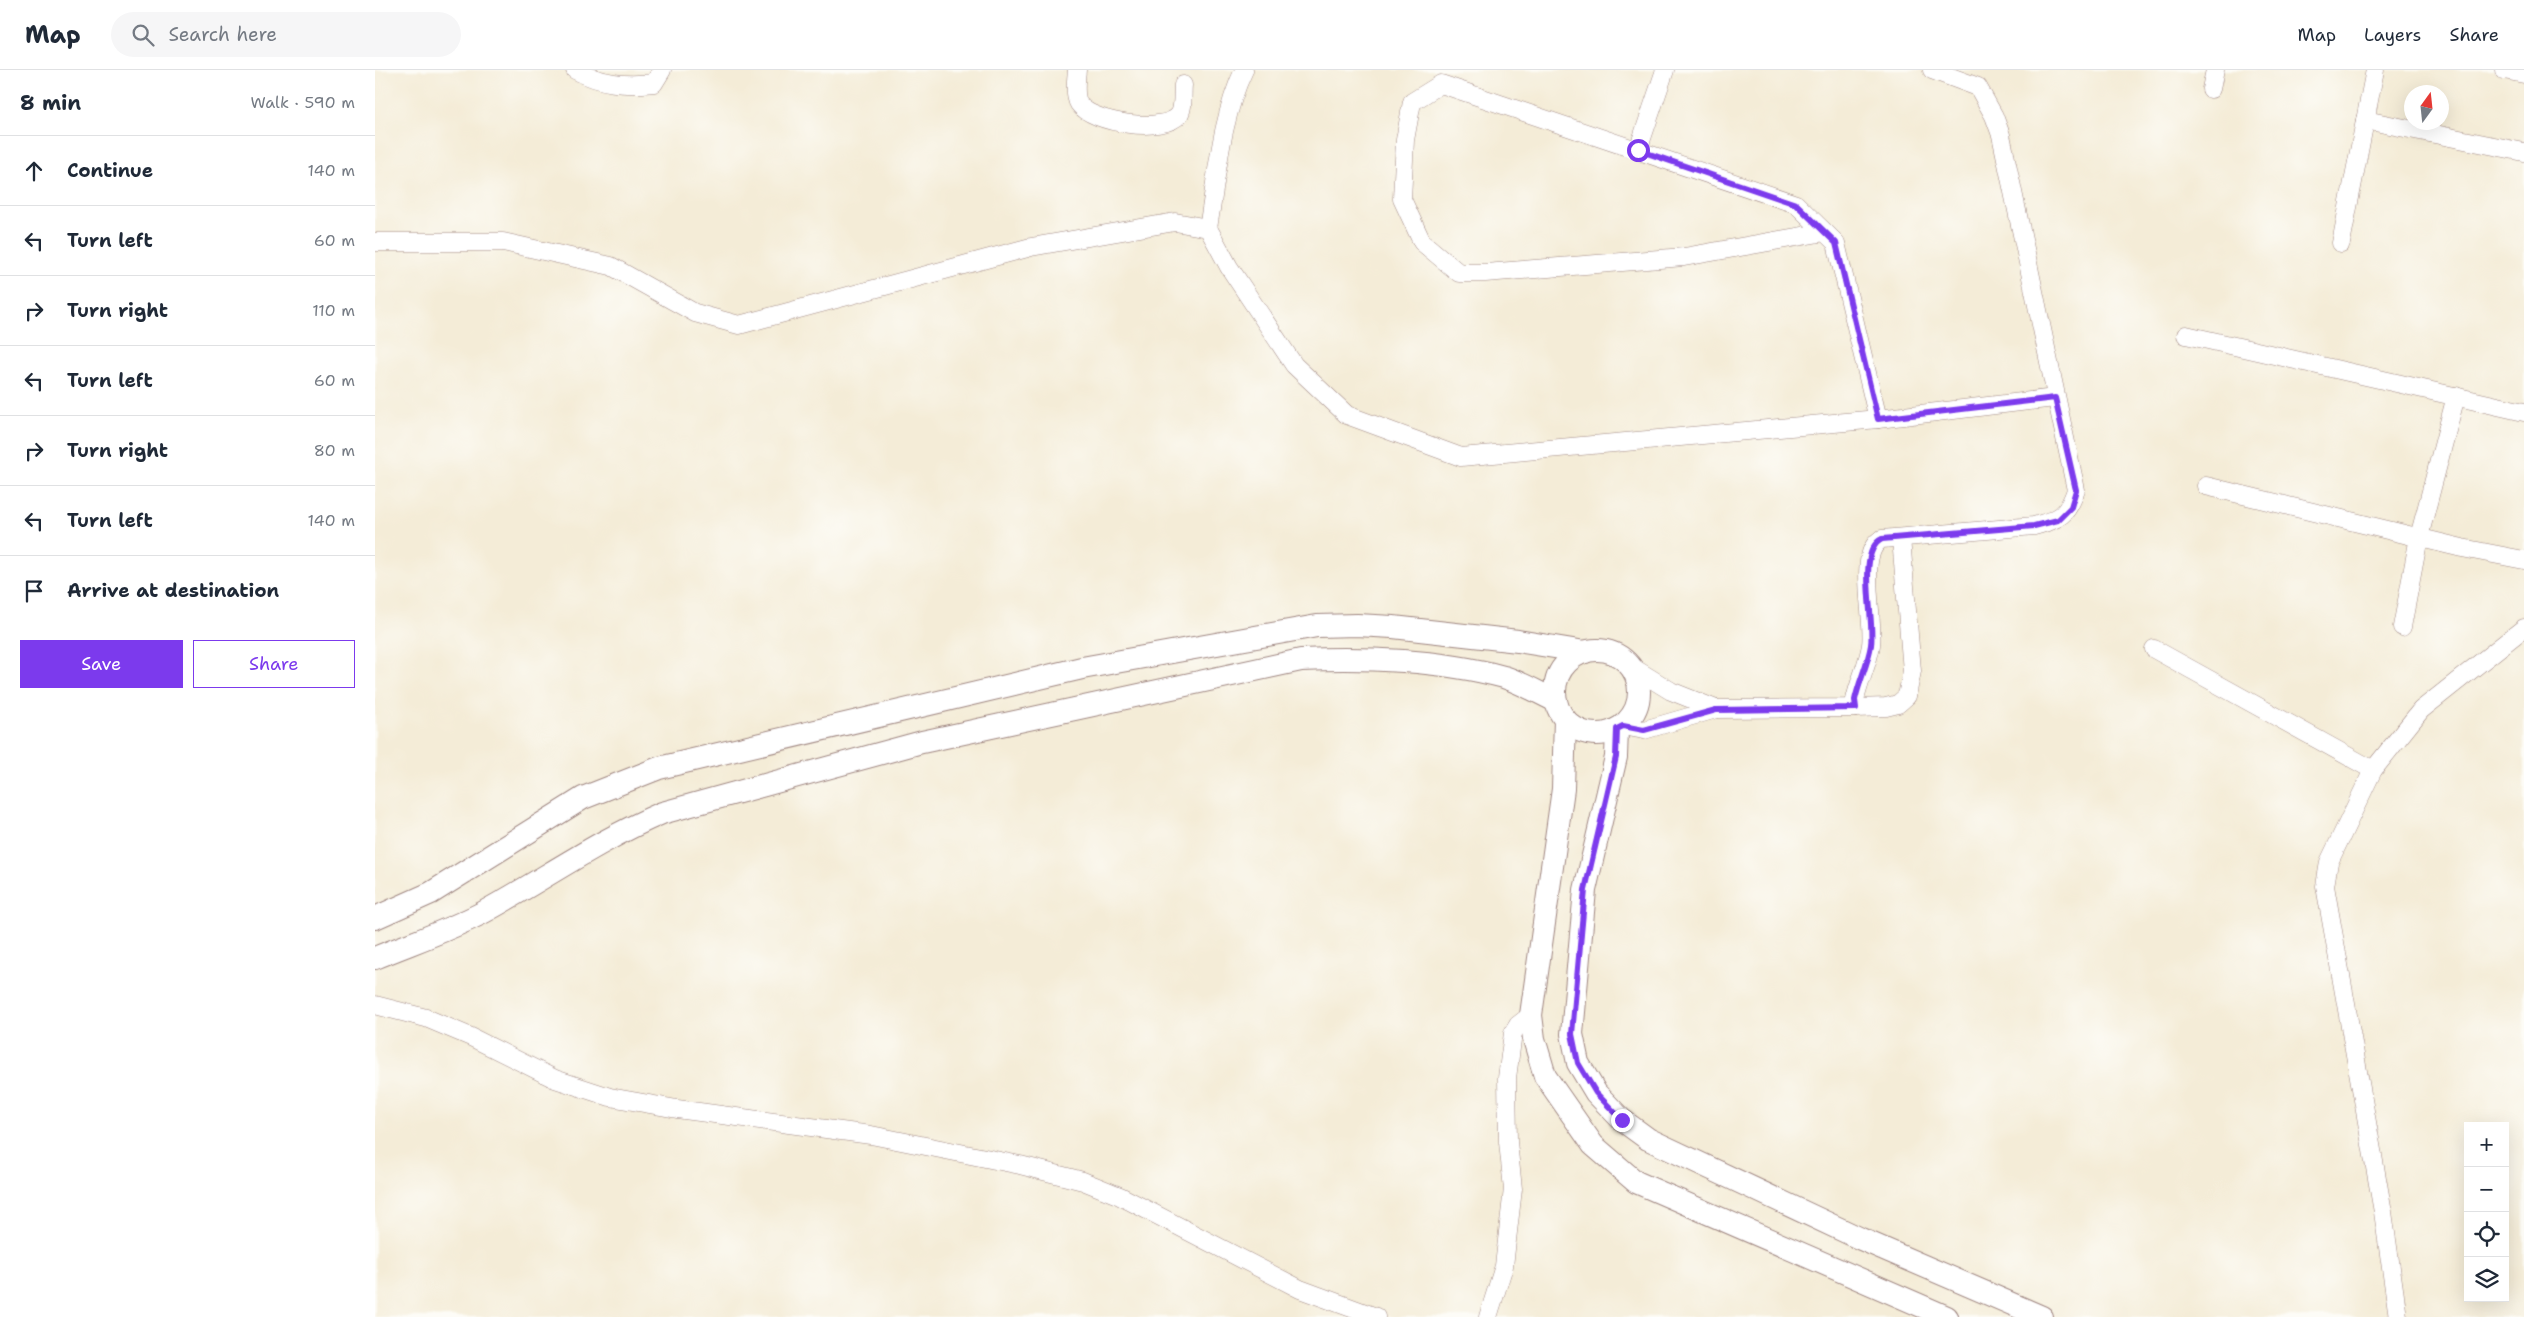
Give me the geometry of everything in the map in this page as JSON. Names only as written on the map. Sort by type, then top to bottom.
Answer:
[{"type":"street","points":[[575,70],[605,82],[628,86],[654,84],[662,70]]},
{"type":"street","points":[[1077,70],[1077,102],[1081,107],[1095,116],[1130,125],[1172,120],[1179,114],[1181,109],[1183,85]]},
{"type":"street","points":[[1244,70],[1237,84],[1222,141],[1208,228],[1229,267],[1294,365],[1347,415],[1461,457],[1878,419],[2055,398]]},
{"type":"street","points":[[1638,150],[1665,70]]},
{"type":"street","points":[[1856,708],[1855,700],[1871,643],[1869,558],[1872,547],[1877,542],[1901,538],[1996,531],[2034,526],[2058,520],[2071,507],[2076,490],[2055,398],[2001,135],[1994,116],[1978,87],[1932,70]]},
{"type":"street","points":[[2211,89],[2215,70]]},
{"type":"street","points":[[2341,243],[2375,70]]},
{"type":"street","points":[[2504,70],[2524,74]]},
{"type":"street","points":[[1825,232],[1684,258],[1485,273],[1459,273],[1422,242],[1402,199],[1405,140],[1412,102],[1441,84],[1796,204],[1825,232],[1836,243],[1878,419]]},
{"type":"street","points":[[2365,120],[2524,152]]},
{"type":"street","points":[[375,242],[503,242],[611,266],[695,313],[739,325],[1031,247],[1175,222],[1208,228]]},
{"type":"street","points":[[2186,335],[2524,412]]},
{"type":"street","points":[[2402,626],[2419,537],[2457,396]]},
{"type":"street","points":[[2205,486],[2524,560]]},
{"type":"street","points":[[375,958],[483,912],[588,849],[629,827],[662,813],[922,742],[1301,660],[1350,658],[1483,673],[1505,678],[1561,710],[1584,732],[1606,733],[1620,728],[1644,730],[1716,710],[1856,708],[1886,707],[1898,704],[1907,696],[1911,686],[1912,671],[1910,628],[1901,538]]},
{"type":"street","points":[[375,918],[431,894],[583,798],[659,768],[1082,668],[1317,626],[1357,625],[1518,641],[1585,652]]},
{"type":"street","points":[[2398,1317],[2383,1212],[2325,886],[2329,862],[2373,770],[2421,710],[2524,628]]},
{"type":"street","points":[[2154,649],[2373,770]]},
{"type":"street","points":[[1716,710],[1671,691],[1611,652],[1598,650],[1585,652],[1575,656],[1561,671],[1556,686],[1561,710],[1563,790],[1531,1015],[1534,1039],[1545,1076],[1593,1144],[1636,1182],[1947,1317]]},
{"type":"street","points":[[1632,667],[1639,682],[1639,698],[1634,714],[1620,728],[1616,757],[1585,890],[1572,1034],[1578,1063],[1596,1093],[1622,1120],[1648,1139],[1861,1239],[2042,1317]]},
{"type":"street","points":[[375,1005],[426,1018],[471,1037],[555,1079],[610,1097],[677,1109],[871,1135],[1020,1165],[1083,1181],[1120,1196],[1300,1289],[1376,1317]]},
{"type":"street","points":[[1488,1317],[1504,1266],[1513,1189],[1508,1142],[1507,1078],[1513,1033],[1518,1025],[1531,1015]]},
{"type":"route","points":[[1622,1120],[1596,1093],[1578,1063],[1572,1034],[1585,890],[1616,757],[1617,729],[1623,726],[1644,730],[1716,710],[1856,708],[1857,691],[1866,666],[1871,643],[1872,626],[1868,568],[1872,547],[1877,542],[1882,539],[1996,531],[2034,526],[2058,520],[2071,507],[2076,490],[2055,398],[1878,419],[1836,243],[1796,204],[1638,150]]}]
